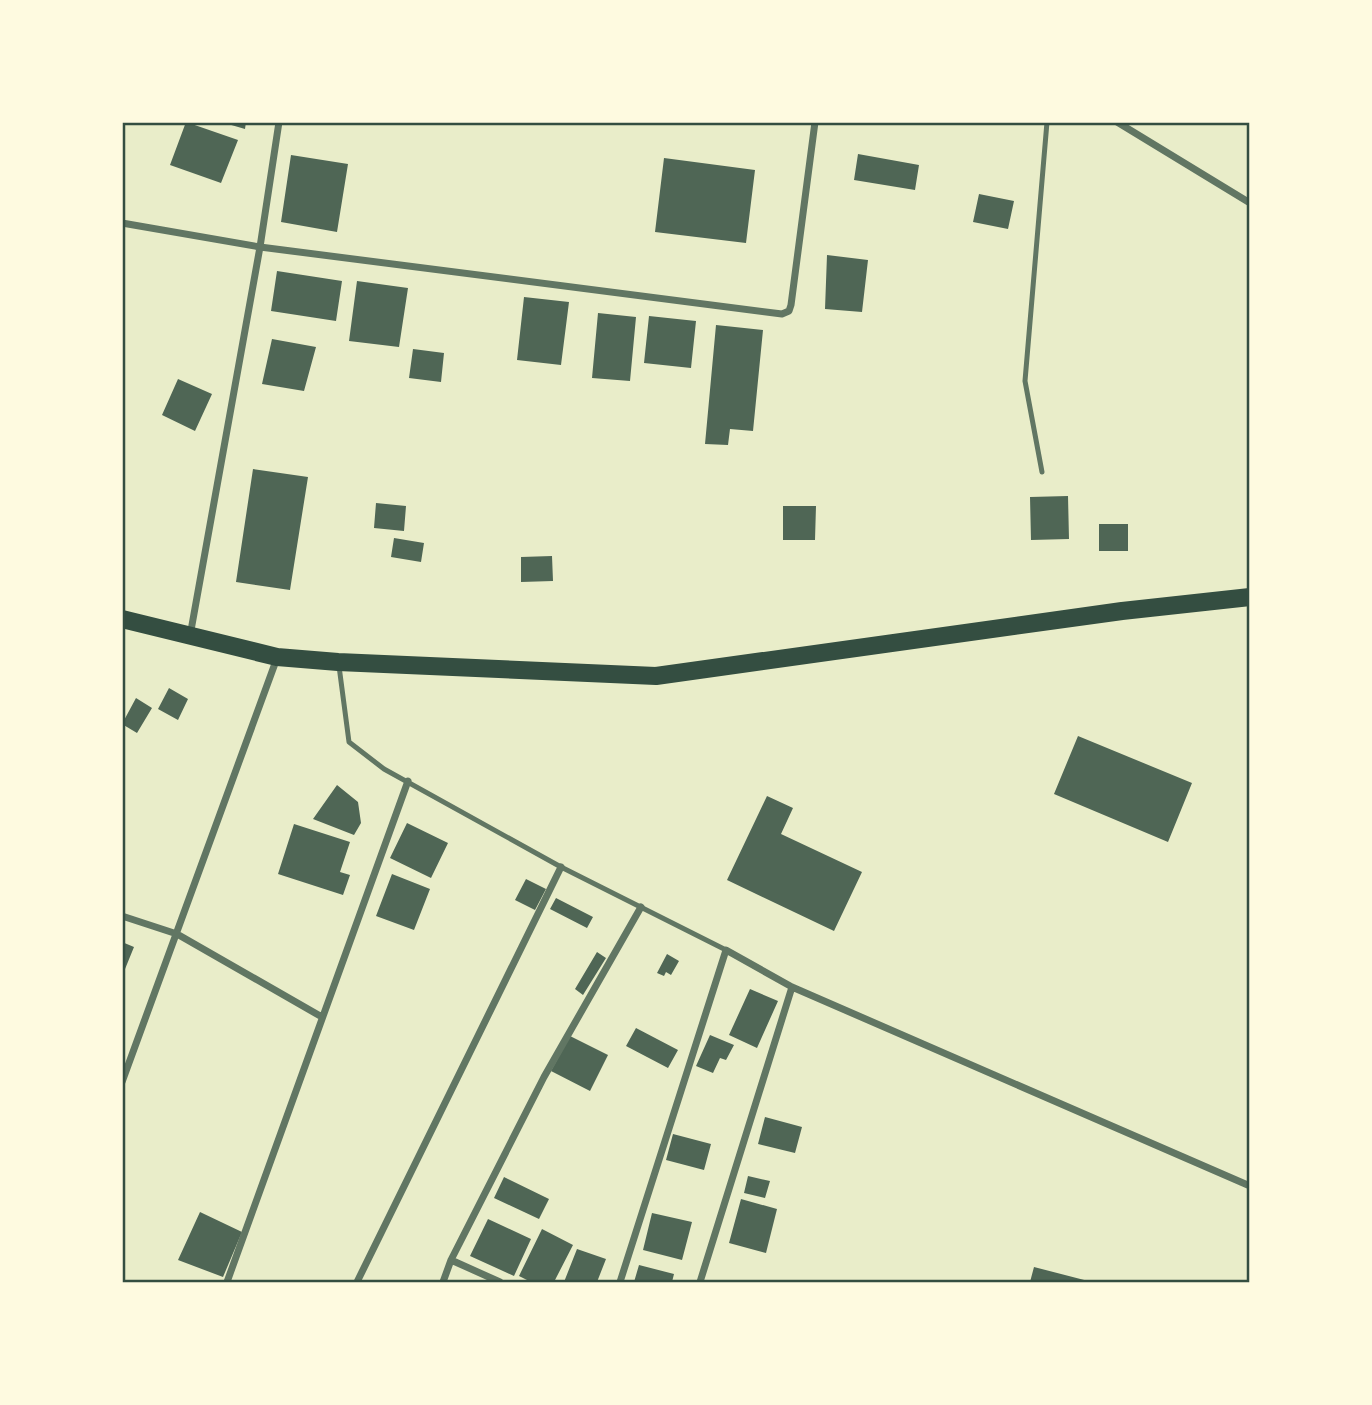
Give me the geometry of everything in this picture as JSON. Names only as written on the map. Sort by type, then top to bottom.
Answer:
[{"type":"main road","points":[[122,619],[277,657],[338,663],[656,676],[1122,611],[1250,597]]},
{"type":"street","points":[[190,636],[260,247],[279,122]]},
{"type":"street","points":[[122,223],[260,247],[782,314],[789,311],[791,305],[815,122]]},
{"type":"street","points":[[1117,122],[1250,203]]},
{"type":"street","points":[[122,1082],[277,657]]},
{"type":"street","points":[[227,1283],[408,781]]},
{"type":"street","points":[[357,1283],[561,867]]},
{"type":"street","points":[[443,1283],[451,1260],[544,1077],[641,907]]},
{"type":"street","points":[[122,916],[177,934],[322,1017]]},
{"type":"street","points":[[620,1283],[726,950],[792,987],[1250,1186]]},
{"type":"street","points":[[700,1283],[792,987]]},
{"type":"street","points":[[451,1260],[500,1283]]},
{"type":"lane","points":[[1042,472],[1025,381],[1047,122]]},
{"type":"lane","points":[[338,663],[349,742],[384,769],[561,867],[726,950]]},
{"type":"building","points":[[186,122],[238,140],[221,183],[170,165]]},
{"type":"building","points":[[221,122],[246,122],[245,129]]},
{"type":"building","points":[[858,154],[919,165],[915,190],[854,180]]},
{"type":"building","points":[[291,155],[348,164],[337,232],[281,222]]},
{"type":"building","points":[[664,158],[755,170],[746,243],[655,232]]},
{"type":"building","points":[[979,194],[1014,201],[1008,229],[973,222]]},
{"type":"building","points":[[827,255],[868,260],[862,312],[825,309]]},
{"type":"building","points":[[277,271],[342,281],[336,321],[271,311]]},
{"type":"building","points":[[357,281],[408,288],[399,347],[349,341]]},
{"type":"building","points":[[524,297],[569,302],[561,365],[517,360]]},
{"type":"building","points":[[598,313],[636,317],[630,381],[592,378]]},
{"type":"building","points":[[649,316],[696,321],[691,368],[644,363]]},
{"type":"building","points":[[716,325],[763,330],[753,431],[730,429],[728,445],[705,444]]},
{"type":"building","points":[[272,339],[316,347],[304,391],[262,384]]},
{"type":"building","points":[[413,349],[444,353],[441,382],[409,378]]},
{"type":"building","points":[[178,379],[212,394],[195,431],[162,415]]},
{"type":"building","points":[[253,469],[308,477],[290,590],[236,582]]},
{"type":"building","points":[[1068,496],[1069,539],[1031,540],[1030,497]]},
{"type":"building","points":[[376,503],[406,506],[404,531],[374,528]]},
{"type":"building","points":[[783,506],[816,506],[815,540],[783,540]]},
{"type":"building","points":[[1099,524],[1128,524],[1128,551],[1099,551]]},
{"type":"building","points":[[394,538],[424,543],[421,562],[391,557]]},
{"type":"building","points":[[552,556],[553,581],[521,582],[521,557]]},
{"type":"building","points":[[169,688],[188,699],[178,720],[158,709]]},
{"type":"building","points":[[136,698],[152,708],[137,733],[122,724]]},
{"type":"building","points":[[1078,736],[1192,783],[1168,842],[1054,794]]},
{"type":"building","points":[[337,785],[358,802],[361,823],[354,835],[313,819]]},
{"type":"building","points":[[767,796],[793,808],[781,834],[862,872],[834,931],[727,880]]},
{"type":"building","points":[[407,823],[448,843],[431,878],[390,858]]},
{"type":"building","points":[[294,824],[350,842],[340,872],[350,875],[343,895],[278,874]]},
{"type":"building","points":[[392,874],[430,889],[414,930],[376,916]]},
{"type":"building","points":[[526,879],[546,889],[535,910],[515,900]]},
{"type":"building","points":[[556,898],[593,917],[587,928],[550,909]]},
{"type":"building","points":[[122,942],[134,947],[123,974],[122,974]]},
{"type":"building","points":[[597,952],[606,958],[583,995],[575,989]]},
{"type":"building","points":[[667,954],[679,961],[671,975],[666,972],[664,976],[657,973]]},
{"type":"building","points":[[750,989],[778,1001],[757,1048],[729,1035]]},
{"type":"building","points":[[636,1028],[678,1050],[668,1068],[626,1046]]},
{"type":"building","points":[[710,1035],[734,1045],[726,1060],[720,1058],[713,1073],[696,1066]]},
{"type":"building","points":[[570,1036],[608,1055],[590,1091],[551,1071]]},
{"type":"building","points":[[765,1117],[802,1127],[795,1153],[758,1144]]},
{"type":"building","points":[[673,1134],[711,1144],[704,1170],[666,1160]]},
{"type":"building","points":[[748,1176],[770,1181],[765,1198],[744,1193]]},
{"type":"building","points":[[504,1177],[549,1199],[539,1219],[494,1198]]},
{"type":"building","points":[[741,1199],[777,1209],[766,1253],[729,1243]]},
{"type":"building","points":[[200,1212],[242,1232],[223,1277],[178,1260]]},
{"type":"building","points":[[652,1213],[692,1222],[682,1260],[643,1250]]},
{"type":"building","points":[[488,1219],[531,1239],[514,1276],[470,1256]]},
{"type":"building","points":[[542,1229],[573,1245],[554,1282],[531,1282],[519,1276]]},
{"type":"building","points":[[577,1249],[606,1259],[597,1282],[564,1282]]},
{"type":"building","points":[[639,1265],[674,1274],[672,1282],[634,1282]]},
{"type":"building","points":[[1034,1267],[1092,1282],[1030,1282]]}]
